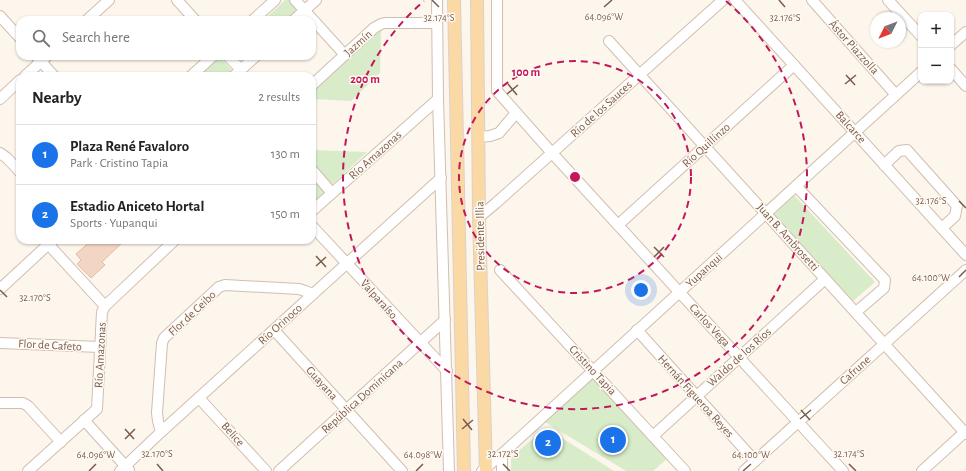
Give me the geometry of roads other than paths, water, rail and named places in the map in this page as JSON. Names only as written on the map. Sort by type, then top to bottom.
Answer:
[{"type":"main road","name":"Presidente Illia","points":[[454,0],[464,471]]},
{"type":"main road","name":"Presidente Illia","points":[[477,0],[479,217],[485,470]]},
{"type":"street","points":[[91,16],[109,0]]},
{"type":"street","points":[[177,0],[191,16]]},
{"type":"street","points":[[257,16],[275,0]]},
{"type":"street","points":[[296,0],[310,16]]},
{"type":"street","points":[[298,16],[316,0]]},
{"type":"street","points":[[437,0],[438,99],[449,471]]},
{"type":"street","name":"Carlos Vega","points":[[497,0],[497,91],[843,471]]},
{"type":"street","name":"Río de los Sauces","points":[[479,217],[723,0]]},
{"type":"street","name":"Balcarce","points":[[735,0],[966,255]]},
{"type":"street","name":"Ástor Piazzolla","points":[[812,0],[896,95]]},
{"type":"street","points":[[888,0],[918,33]]},
{"type":"street","points":[[0,16],[16,34]]},
{"type":"street","points":[[316,22],[345,55]]},
{"type":"street","name":"Jazmín","points":[[316,81],[374,28],[381,24],[437,23]]},
{"type":"street","points":[[954,42],[966,32]]},
{"type":"street","name":"Juan B. Ambrosetti","points":[[609,41],[884,344],[966,432]]},
{"type":"street","points":[[29,72],[39,60]]},
{"type":"street","points":[[42,60],[51,72]]},
{"type":"street","points":[[195,72],[209,60]]},
{"type":"street","points":[[230,60],[238,72]]},
{"type":"street","points":[[241,72],[252,60]]},
{"type":"street","name":"Río Quillinzo","points":[[618,225],[794,65]]},
{"type":"street","points":[[954,72],[966,86]]},
{"type":"street","name":"Yupanqui","points":[[485,470],[918,75]]},
{"type":"street","points":[[0,99],[16,84]]},
{"type":"street","name":"Río Amazonas","points":[[316,207],[438,99]]},
{"type":"street","points":[[478,137],[490,136],[499,133],[516,113]]},
{"type":"street","points":[[884,165],[899,151],[907,150],[957,206],[956,216],[942,228]]},
{"type":"street","points":[[0,153],[16,168]]},
{"type":"street","points":[[316,175],[332,193]]},
{"type":"street","name":"Río Orinoco","points":[[125,469],[161,432],[441,178]]},
{"type":"street","points":[[796,186],[885,280],[884,288],[856,312]]},
{"type":"street","name":"Valparaíso","points":[[316,230],[447,372]]},
{"type":"street","points":[[0,290],[49,244]]},
{"type":"street","points":[[53,244],[105,306]]},
{"type":"street","name":"Río Amazonas","points":[[28,471],[97,409],[102,312],[105,306],[171,244]]},
{"type":"street","name":"Cristino Tapia","points":[[500,270],[685,471]]},
{"type":"street","name":"Cafrune","points":[[744,471],[966,270]]},
{"type":"street","name":"Waldo de los Ríos","points":[[653,436],[825,279]]},
{"type":"street","name":"Flor de Ceibo","points":[[161,432],[157,413],[162,343],[164,338],[220,287],[225,285],[299,289],[313,294]]},
{"type":"street","name":"República Dominicana","points":[[279,471],[445,320]]},
{"type":"street","name":"Guayana","points":[[274,330],[402,471]]},
{"type":"street","name":"Hernán Figueroa Reyes","points":[[637,330],[755,461]]},
{"type":"street","name":"Flor de Cafeto","points":[[0,343],[100,347]]},
{"type":"street","name":"Belice","points":[[200,398],[266,471]]},
{"type":"street","points":[[0,403],[22,404],[28,406],[61,442]]},
{"type":"street","points":[[84,420],[125,469]]},
{"type":"street","points":[[922,471],[966,432]]},
{"type":"street","points":[[502,454],[502,471]]},
{"type":"place","name":"Plaza René Favaloro","points":[[613,440]]},
{"type":"place","name":"Estadio Aniceto Hortal","points":[[548,443]]}]
